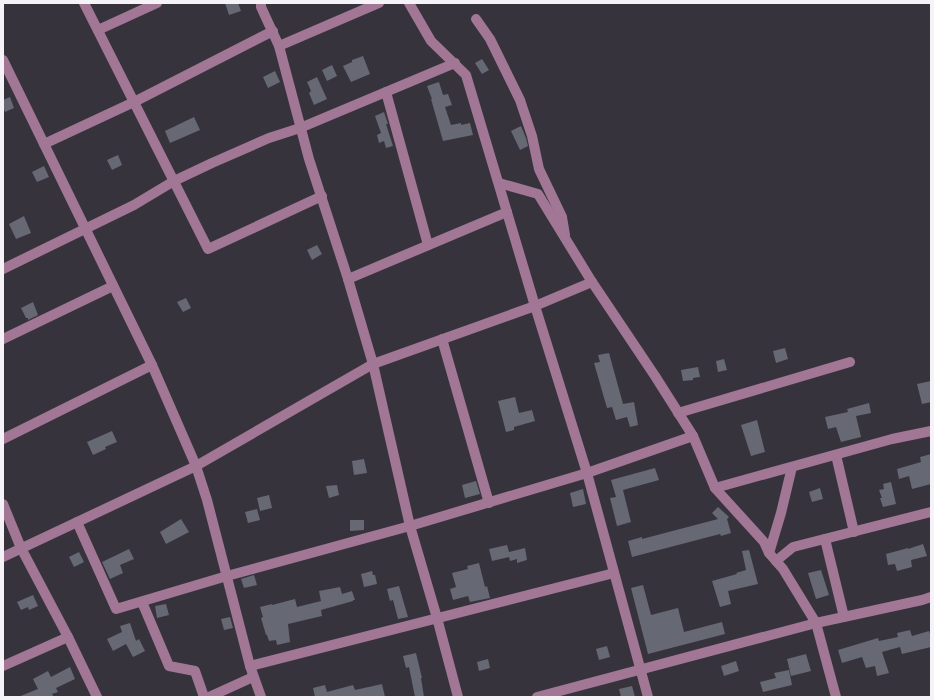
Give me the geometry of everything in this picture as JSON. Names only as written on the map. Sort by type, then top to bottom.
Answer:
[{"type":"street","points":[[84,3],[208,249],[322,196]]},
{"type":"street","points":[[98,30],[157,3]]},
{"type":"street","points":[[261,3],[261,7],[279,46],[309,159],[348,279],[373,364],[410,526],[458,697]]},
{"type":"street","points":[[279,46],[379,3]]},
{"type":"street","points":[[409,3],[431,41],[466,75],[587,474],[648,697]]},
{"type":"street","points":[[476,19],[490,39],[520,100],[532,136],[539,169],[562,217],[566,240]]},
{"type":"street","points":[[44,144],[134,102],[273,31]]},
{"type":"street","points":[[3,60],[152,365],[196,466],[207,500],[253,677],[261,697]]},
{"type":"street","points":[[3,269],[134,205],[174,181],[212,163],[269,138],[300,128],[454,64]]},
{"type":"street","points":[[386,92],[428,245]]},
{"type":"street","points":[[498,183],[538,194],[592,282],[693,436],[715,488],[764,542],[772,557],[782,569],[816,623],[836,697]]},
{"type":"street","points":[[348,279],[507,212]]},
{"type":"street","points":[[3,557],[196,466],[373,364],[535,306],[592,282]]},
{"type":"street","points":[[3,339],[113,286]]},
{"type":"street","points":[[442,339],[489,503]]},
{"type":"street","points":[[678,413],[850,362]]},
{"type":"street","points":[[3,439],[152,365]]},
{"type":"street","points":[[715,488],[892,439],[931,431]]},
{"type":"street","points":[[77,522],[116,609],[227,576],[410,526],[587,474],[693,436]]},
{"type":"street","points":[[836,455],[854,532]]},
{"type":"street","points":[[772,557],[792,467]]},
{"type":"street","points":[[3,504],[21,548],[68,637],[97,697]]},
{"type":"street","points":[[772,557],[793,547],[931,512]]},
{"type":"street","points":[[825,539],[844,617]]},
{"type":"street","points":[[250,666],[614,573]]},
{"type":"street","points":[[537,697],[816,623],[931,597]]},
{"type":"street","points":[[142,602],[170,666],[195,671],[204,697]]},
{"type":"street","points":[[3,666],[68,637]]},
{"type":"street","points":[[209,697],[253,677]]},
{"type":"building","points":[[225,3],[238,3],[241,11],[229,15]]},
{"type":"building","points":[[363,56],[370,74],[351,82],[343,66],[352,62],[352,60]]},
{"type":"building","points":[[482,59],[489,70],[482,74],[475,63]]},
{"type":"building","points":[[332,65],[337,76],[327,81],[322,70]]},
{"type":"building","points":[[275,71],[280,82],[268,88],[263,77]]},
{"type":"building","points":[[317,77],[327,99],[314,105],[309,93],[311,91],[307,82]]},
{"type":"building","points":[[439,82],[443,95],[448,94],[452,105],[445,107],[451,125],[470,123],[473,135],[443,141],[427,86]]},
{"type":"building","points":[[10,97],[14,108],[5,112],[3,100]]},
{"type":"building","points":[[384,112],[393,146],[386,148],[384,141],[379,143],[377,135],[381,133],[375,116]]},
{"type":"building","points":[[194,117],[200,130],[170,143],[165,131]]},
{"type":"building","points":[[521,126],[528,146],[520,150],[511,131]]},
{"type":"building","points":[[118,155],[122,165],[112,170],[107,160]]},
{"type":"building","points":[[44,166],[49,177],[37,182],[32,172]]},
{"type":"building","points":[[24,216],[31,233],[16,239],[9,224]]},
{"type":"building","points":[[317,245],[322,254],[312,260],[307,250]]},
{"type":"building","points":[[186,298],[191,308],[183,312],[177,302]]},
{"type":"building","points":[[33,302],[38,315],[28,320],[21,308]]},
{"type":"building","points":[[785,348],[788,359],[776,363],[773,351]]},
{"type":"building","points":[[609,353],[623,404],[634,402],[638,425],[630,427],[627,417],[616,420],[612,407],[607,408],[594,363],[600,362],[598,355]]},
{"type":"building","points":[[724,359],[727,370],[718,372],[716,361]]},
{"type":"building","points":[[698,367],[700,377],[693,378],[693,380],[683,381],[681,370]]},
{"type":"building","points":[[931,381],[931,402],[922,404],[917,384]]},
{"type":"building","points":[[515,397],[519,413],[532,410],[535,421],[514,427],[514,430],[506,432],[498,401]]},
{"type":"building","points":[[869,403],[871,413],[856,416],[861,437],[841,442],[836,427],[828,429],[825,417],[848,412],[847,409]]},
{"type":"building","points":[[757,420],[765,452],[751,456],[741,425]]},
{"type":"building","points":[[112,431],[117,442],[105,447],[106,449],[93,455],[87,442]]},
{"type":"building","points":[[931,454],[931,484],[912,489],[909,476],[899,479],[897,469],[921,462],[920,457]]},
{"type":"building","points":[[364,459],[367,473],[354,475],[352,461]]},
{"type":"building","points":[[655,468],[659,480],[623,490],[631,522],[617,526],[610,498],[616,497],[611,480]]},
{"type":"building","points":[[476,481],[480,494],[465,498],[462,485]]},
{"type":"building","points":[[891,482],[896,504],[883,507],[879,490],[884,489],[883,484]]},
{"type":"building","points":[[337,485],[339,495],[329,498],[326,486]]},
{"type":"building","points":[[820,488],[823,499],[812,502],[809,492]]},
{"type":"building","points":[[583,489],[586,504],[573,507],[570,493]]},
{"type":"building","points":[[269,495],[272,508],[260,511],[257,498]]},
{"type":"building","points":[[718,507],[729,517],[727,519],[731,533],[721,536],[720,534],[632,557],[628,541],[642,537],[642,539],[718,519],[712,513]]},
{"type":"building","points":[[257,509],[260,520],[248,523],[245,512]]},
{"type":"building","points":[[181,519],[189,532],[166,544],[160,532]]},
{"type":"building","points":[[350,520],[364,520],[364,530],[350,531]]},
{"type":"building","points":[[923,544],[927,556],[911,560],[912,567],[897,571],[895,564],[888,565],[886,554]]},
{"type":"building","points":[[507,545],[509,552],[525,548],[527,560],[517,563],[517,559],[510,561],[509,557],[492,561],[489,549]]},
{"type":"building","points":[[129,549],[134,559],[120,565],[123,573],[110,579],[102,562]]},
{"type":"building","points":[[749,550],[758,584],[728,591],[731,604],[720,607],[712,581],[746,570],[742,551]]},
{"type":"building","points":[[79,552],[84,562],[74,567],[69,557]]},
{"type":"building","points":[[479,563],[485,587],[487,586],[490,598],[470,602],[468,596],[453,600],[450,589],[456,587],[452,573],[468,569],[467,566]]},
{"type":"building","points":[[821,570],[829,595],[816,599],[808,573]]},
{"type":"building","points":[[372,571],[373,575],[375,575],[377,584],[364,587],[361,574]]},
{"type":"building","points":[[254,575],[257,585],[244,588],[241,579]]},
{"type":"building","points":[[643,585],[651,615],[678,608],[684,632],[722,622],[725,634],[648,654],[631,588]]},
{"type":"building","points":[[399,586],[408,617],[398,619],[393,600],[390,601],[387,589]]},
{"type":"building","points":[[340,587],[342,594],[352,591],[355,600],[321,610],[322,616],[288,624],[290,642],[277,645],[276,640],[269,641],[261,618],[263,617],[260,607],[295,599],[297,607],[321,601],[319,591]]},
{"type":"building","points":[[33,595],[38,606],[29,610],[28,607],[21,610],[17,602]]},
{"type":"building","points":[[166,604],[169,615],[157,618],[155,606]]},
{"type":"building","points":[[230,617],[233,628],[224,630],[221,619]]},
{"type":"building","points":[[130,623],[136,641],[139,639],[145,651],[133,657],[126,644],[113,651],[107,639],[122,632],[120,626]]},
{"type":"building","points":[[910,630],[912,636],[929,631],[931,637],[931,647],[902,654],[900,647],[882,652],[889,673],[877,676],[875,666],[866,668],[862,657],[842,663],[838,650],[878,638],[879,641],[898,637],[897,633]]},
{"type":"building","points":[[607,646],[610,657],[599,660],[596,649]]},
{"type":"building","points":[[416,653],[422,678],[424,697],[415,697],[409,667],[406,668],[403,656]]},
{"type":"building","points":[[806,654],[811,671],[791,676],[787,659]]},
{"type":"building","points":[[488,659],[490,668],[479,671],[477,662]]},
{"type":"building","points":[[736,661],[739,671],[724,676],[721,666]]},
{"type":"building","points":[[70,667],[75,679],[56,688],[58,692],[52,694],[54,697],[18,697],[38,689],[33,679],[48,671],[51,677]]},
{"type":"building","points":[[789,670],[792,685],[763,692],[760,682],[776,678],[774,673]]},
{"type":"building","points":[[382,684],[385,697],[315,697],[313,688],[325,685],[327,692],[353,685],[355,690]]},
{"type":"building","points":[[632,686],[635,697],[621,697],[619,689]]}]
